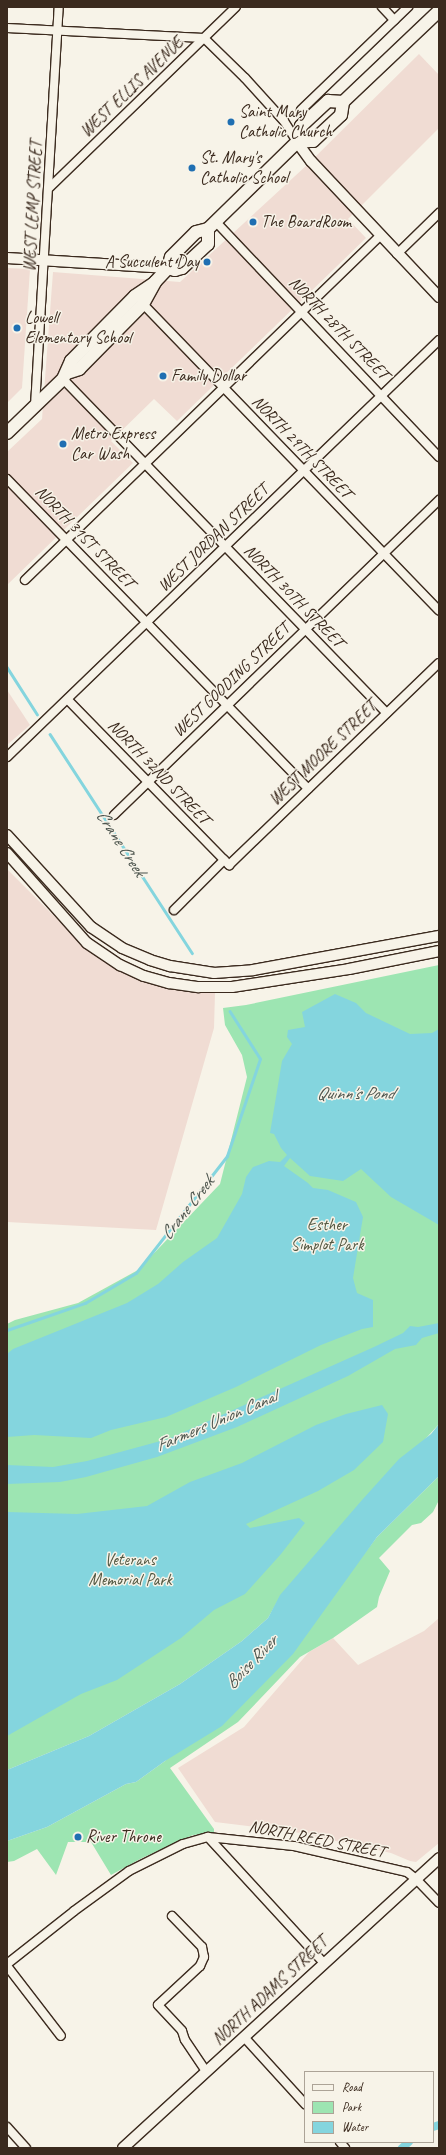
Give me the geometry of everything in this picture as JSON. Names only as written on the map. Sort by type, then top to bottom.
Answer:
[{"type":"main road","points":[[297,142],[313,141],[341,116],[343,102],[439,11]]},
{"type":"main road","points":[[65,376],[71,361],[135,296],[155,282],[168,268],[175,270],[182,268],[208,244],[212,225],[297,142],[301,126],[328,101],[343,102]]},
{"type":"main road","points":[[7,433],[65,376],[79,369],[143,304],[155,282]]},
{"type":"street","name":"WEST LEMP STREET","points":[[35,406],[59,7]]},
{"type":"street","name":"WEST ELLIS AVENUE","points":[[49,188],[236,7]]},
{"type":"street","points":[[382,7],[394,20]]},
{"type":"street","points":[[301,110],[408,7]]},
{"type":"street","points":[[7,28],[204,38],[245,78],[284,121],[311,161],[439,297]]},
{"type":"street","points":[[320,92],[328,101]]},
{"type":"street","points":[[398,254],[439,213]]},
{"type":"street","name":"NORTH 28TH STREET","points":[[212,225],[301,312],[439,457]]},
{"type":"street","points":[[25,580],[380,236]]},
{"type":"street","points":[[7,258],[168,268]]},
{"type":"street","name":"NORTH 29TH STREET","points":[[143,304],[439,611]]},
{"type":"street","name":"WEST JORDAN STREET","points":[[7,757],[68,700],[439,340]]},
{"type":"street","name":"NORTH 30TH STREET","points":[[65,376],[145,464],[387,713]]},
{"type":"street","name":"NORTH 31ST STREET","points":[[7,479],[308,789]]},
{"type":"street","name":"WEST GOODING STREET","points":[[114,815],[439,500]]},
{"type":"street","name":"WEST MOORE STREET","points":[[174,910],[308,789],[439,663]]},
{"type":"street","name":"NORTH 32ND STREET","points":[[68,700],[226,862]]},
{"type":"street","points":[[7,835],[91,927],[122,948],[150,960],[170,966],[214,973],[253,970],[439,936]]},
{"type":"street","points":[[7,853],[87,943],[120,965],[144,976],[169,983],[199,987],[232,987],[349,969],[439,951]]},
{"type":"street","points":[[208,1837],[324,1963]]},
{"type":"street","name":"NORTH REED STREET","points":[[7,1965],[74,1911],[129,1871],[183,1844],[208,1837],[294,1846],[407,1872],[416,1879],[439,1903]]},
{"type":"street","name":"NORTH ADAMS STREET","points":[[123,2148],[439,1858]]},
{"type":"street","points":[[172,1916],[202,1948],[204,1957],[200,1966],[158,2005],[182,2031],[185,2040],[206,2072]]},
{"type":"street","points":[[7,1965],[61,2036]]},
{"type":"street","points":[[244,2038],[304,2103]]},
{"type":"street","points":[[7,2127],[26,2148]]},
{"type":"shaded area","points":[[419,54],[439,75],[439,128],[348,219],[366,238],[177,421],[154,399],[111,441],[133,463],[7,585],[7,452],[42,419],[53,272],[180,282],[307,165]]},
{"type":"shaded area","name":"Lowell Elementary School","points":[[7,268],[30,269],[22,388],[7,403]]},
{"type":"shaded area","points":[[7,690],[30,725],[7,745]]},
{"type":"shaded area","points":[[7,869],[87,949],[139,979],[179,990],[215,993],[214,1028],[156,1230],[7,1222]]},
{"type":"shaded area","points":[[439,1618],[439,1843],[416,1862],[391,1853],[290,1831],[215,1822],[178,1768],[244,1727],[309,1652],[333,1638],[358,1665],[424,1631]]},
{"type":"green space","points":[[439,965],[439,1424],[277,1602],[268,1618],[242,1641],[180,1684],[89,1736],[7,1770],[7,1324],[15,1320],[78,1303],[138,1270],[220,1184],[247,1077],[242,1055],[225,1025],[223,1008],[246,1005]]},
{"type":"green space","points":[[439,1476],[439,1500],[433,1512],[421,1523],[412,1525],[379,1558],[390,1571],[379,1597],[377,1607],[333,1638],[300,1657],[238,1722],[170,1768],[214,1829],[214,1833],[193,1835],[142,1858],[111,1875],[91,1842],[68,1842],[56,1875],[37,1849],[14,1861],[7,1862],[7,1841],[47,1827],[126,1784],[136,1782],[165,1761],[348,1575],[377,1537]]},
{"type":"water","name":"Quinn's Pond","points":[[335,994],[356,1003],[366,1013],[410,1034],[432,1033],[439,1029],[439,1225],[391,1197],[361,1169],[343,1181],[310,1176],[290,1158],[284,1166],[313,1188],[328,1190],[356,1202],[363,1217],[353,1278],[357,1293],[373,1300],[373,1327],[362,1329],[321,1345],[236,1387],[166,1417],[111,1430],[91,1438],[34,1435],[7,1437],[7,1354],[13,1349],[127,1303],[158,1284],[183,1262],[217,1238],[242,1194],[246,1177],[253,1167],[269,1161],[280,1162],[287,1155],[281,1148],[274,1134],[270,1133],[282,1061],[292,1044],[287,1037],[288,1030],[305,1027],[302,1012]]},
{"type":"water","name":"Farmers Union Canal","points":[[439,1323],[439,1333],[422,1338],[416,1345],[395,1349],[348,1376],[237,1427],[157,1457],[86,1477],[60,1482],[7,1484],[7,1465],[53,1467],[87,1461],[168,1439],[374,1347],[403,1333],[410,1326],[418,1327]]},
{"type":"water","points":[[382,1405],[388,1414],[383,1442],[354,1470],[318,1491],[246,1524],[250,1528],[299,1518],[305,1523],[281,1554],[245,1594],[214,1610],[181,1638],[117,1680],[81,1694],[7,1736],[7,1512],[77,1514],[147,1506],[190,1482],[242,1463],[316,1425],[346,1414]]},
{"type":"water","name":"Boise River","points":[[439,1424],[439,1476],[377,1537],[293,1654],[222,1726],[165,1761],[136,1782],[126,1784],[47,1827],[7,1841],[7,1770],[89,1736],[180,1684],[242,1641],[268,1618],[280,1595],[399,1459],[431,1434]]},
{"type":"waterway","name":"Crane Creek","points":[[7,667],[37,714]]},
{"type":"waterway","name":"Crane Creek","points":[[50,734],[192,953]]},
{"type":"waterway","name":"Crane Creek","points":[[7,1330],[85,1303],[136,1273],[227,1156],[260,1059],[230,1012]]},
{"type":"waterway","points":[[434,2127],[439,2125]]},
{"type":"waterway","points":[[402,2148],[408,2143]]},
{"type":"place","name":"Saint Mary Catholic Church","points":[[231,122]]},
{"type":"place","name":"St. Mary's Catholic School","points":[[192,168]]},
{"type":"place","name":"The BoardRoom","points":[[253,222]]},
{"type":"place","name":"A Succulent Day","points":[[207,262]]},
{"type":"place","name":"Lowell Elementary School","points":[[17,328]]},
{"type":"place","name":"Family Dollar","points":[[163,376]]},
{"type":"place","name":"Metro Express Car Wash","points":[[63,444]]},
{"type":"place","name":"River Throne","points":[[78,1837]]},
{"type":"park label","name":"Esther Simplot Park","points":[[327,1235]]},
{"type":"park label","name":"Veterans Memorial Park","points":[[130,1570]]}]
